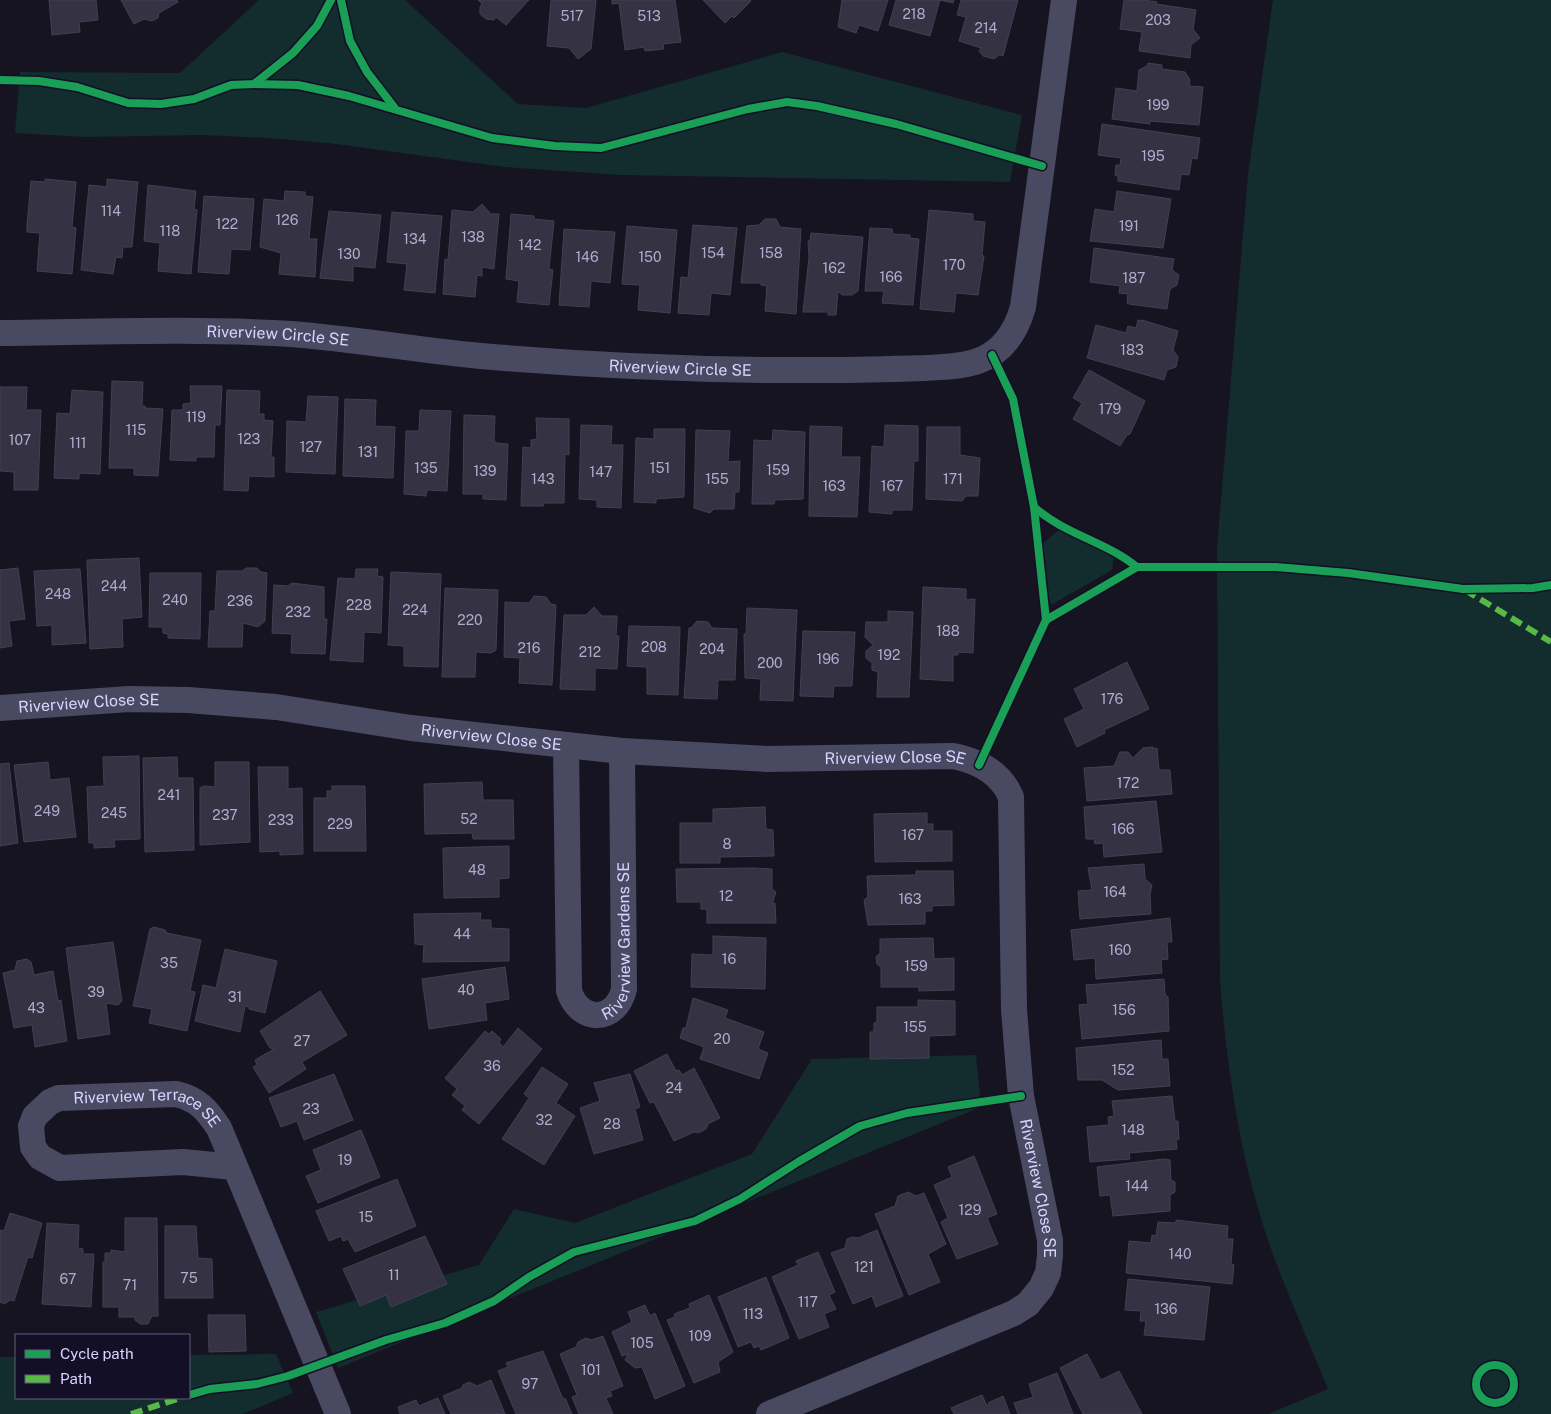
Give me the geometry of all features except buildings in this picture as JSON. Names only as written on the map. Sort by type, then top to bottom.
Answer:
[{"type":"street","name":"Riverview Circle SE","points":[[0,333],[238,332],[294,334],[478,356],[638,368],[742,371],[873,370],[960,366],[978,362],[992,355],[1007,342],[1018,324],[1023,307],[1064,0]]},
{"type":"street","name":"Riverview Close SE","points":[[0,708],[129,699],[188,700],[276,707],[411,728],[566,747],[767,759],[953,756],[967,759],[996,774],[1011,797],[1014,1010],[1022,1096],[1050,1240],[1048,1272],[1041,1288],[1032,1299],[1014,1313],[769,1414]]},
{"type":"street","name":"Riverview Gardens SE","points":[[566,747],[569,991],[578,1008],[596,1015],[606,1014],[615,1008],[622,1000],[624,989],[622,751]]},
{"type":"street","name":"Riverview Terrace SE","points":[[234,1167],[183,1162],[60,1168],[40,1157],[33,1148],[31,1126],[41,1108],[59,1098],[176,1094],[191,1097],[205,1107],[219,1128],[338,1414]]},
{"type":"green space","points":[[259,0],[405,0],[518,104],[586,108],[782,52],[1022,115],[1010,182],[620,175],[505,167],[329,143],[269,138],[203,135],[85,137],[15,133],[20,72],[180,73]]},
{"type":"green space","points":[[1273,0],[1551,0],[1551,1414],[1268,1414],[1328,1389],[1272,1252],[1257,1205],[1243,1149],[1233,1093],[1225,1037],[1220,980],[1217,548],[1248,174]]},
{"type":"green space","points":[[1059,530],[1114,556],[1112,570],[1053,604],[1041,600],[1038,547]]},
{"type":"green space","points":[[976,1055],[981,1107],[338,1368],[316,1312],[479,1265],[514,1209],[575,1223],[752,1154],[812,1059]]},
{"type":"green space","points":[[276,1354],[293,1393],[243,1414],[0,1414],[0,1357],[15,1357],[15,1399],[190,1399],[190,1355]]},
{"type":"marked path","points":[[1465,590],[1551,642]]},
{"type":"marked path","points":[[131,1414],[177,1399]]},
{"type":"cycle path","points":[[0,80],[39,81],[77,87],[128,103],[161,104],[194,99],[231,85],[254,84],[293,53],[317,26],[331,0]]},
{"type":"cycle path","points":[[341,0],[350,41],[367,72],[394,107]]},
{"type":"cycle path","points":[[254,84],[298,85],[349,96],[492,138],[555,146],[601,148],[748,109],[787,102],[817,106],[896,124],[1042,166]]},
{"type":"cycle path","points":[[979,765],[1046,620],[1034,507],[1013,399],[992,355]]},
{"type":"cycle path","points":[[1034,507],[1059,525],[1112,551],[1137,567]]},
{"type":"cycle path","points":[[1046,620],[1137,567],[1276,567],[1348,573],[1463,589],[1533,588],[1551,585]]},
{"type":"cycle path","points":[[190,1395],[210,1389],[257,1384],[288,1376],[386,1340],[445,1323],[494,1301],[529,1277],[574,1252],[695,1221],[740,1199],[860,1126],[907,1113],[1021,1096]]},
{"type":"cycle path","points":[[1495,1365],[1509,1370],[1514,1384],[1509,1398],[1495,1403],[1481,1398],[1476,1384],[1481,1370],[1495,1365]]}]
